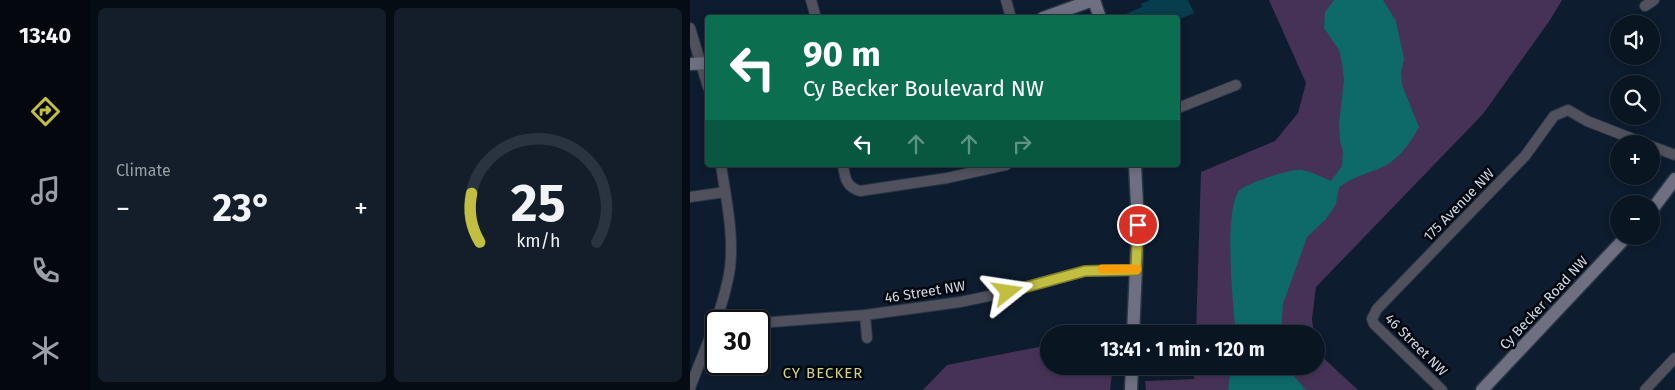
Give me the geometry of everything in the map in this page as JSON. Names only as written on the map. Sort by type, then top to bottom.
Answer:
[{"type":"street","points":[[811,0],[815,15]]},
{"type":"street","points":[[1006,0],[1010,15]]},
{"type":"street","points":[[1052,15],[1094,0],[1099,15]]},
{"type":"street","points":[[690,28],[705,79]]},
{"type":"street","points":[[1180,107],[1236,85]]},
{"type":"street","name":"175 Avenue NW","points":[[1372,319],[1377,310],[1525,156],[1554,116],[1564,110],[1624,135]]},
{"type":"street","points":[[1660,149],[1675,154]]},
{"type":"street","points":[[719,310],[730,268],[730,223],[721,167]]},
{"type":"street","points":[[843,167],[847,184],[851,189],[868,190],[947,178],[997,167]]},
{"type":"street","points":[[1133,325],[1138,225],[1135,167]]},
{"type":"street","points":[[1660,199],[1675,179]]},
{"type":"street","points":[[690,197],[725,192]]},
{"type":"street","name":"Cy Becker Road NW","points":[[1482,390],[1619,245]]},
{"type":"street","name":"46 Street NW","points":[[770,322],[865,315],[960,302],[1085,271],[1136,270]]},
{"type":"street","points":[[865,315],[866,338]]},
{"type":"street","name":"46 Street NW","points":[[1372,319],[1377,328],[1442,390]]},
{"type":"street","points":[[690,388],[705,350]]},
{"type":"street","points":[[1645,390],[1675,358]]},
{"type":"street","points":[[1131,390],[1132,375]]},
{"type":"shaded area","points":[[1269,0],[1562,0],[1550,20],[1483,114],[1316,287],[1313,325],[1196,325],[1201,172],[1275,141],[1298,113],[1306,83]]},
{"type":"shaded area","points":[[1334,0],[1383,0],[1396,21],[1404,59],[1401,72],[1402,85],[1419,127],[1407,146],[1391,162],[1354,178],[1339,187],[1336,204],[1326,219],[1307,237],[1283,304],[1282,325],[1235,325],[1230,240],[1231,220],[1238,192],[1258,181],[1297,170],[1309,172],[1331,181],[1342,166],[1343,151],[1340,141],[1339,124],[1344,80],[1339,50],[1324,28],[1325,12]]},
{"type":"shaded area","points":[[1040,347],[1040,375],[1112,375],[1110,390],[923,390],[947,365]]},
{"type":"shaded area","points":[[1325,359],[1358,390],[1146,390],[1145,381],[1194,379],[1194,375],[1325,375]]},
{"type":"shaded area","points":[[1230,375],[1293,375],[1306,390],[1228,390]]},
{"type":"building","points":[[1150,0],[1188,0],[1194,13],[1182,18],[1180,18],[1180,15],[1123,15],[1142,7],[1141,4]]},
{"type":"slow traffic","points":[[1102,269],[1137,269]]},
{"type":"district","name":"CY BECKER","points":[[823,373]]},
{"type":"route","points":[[1008,292],[1085,271],[1109,269],[1136,270],[1138,225]]}]
